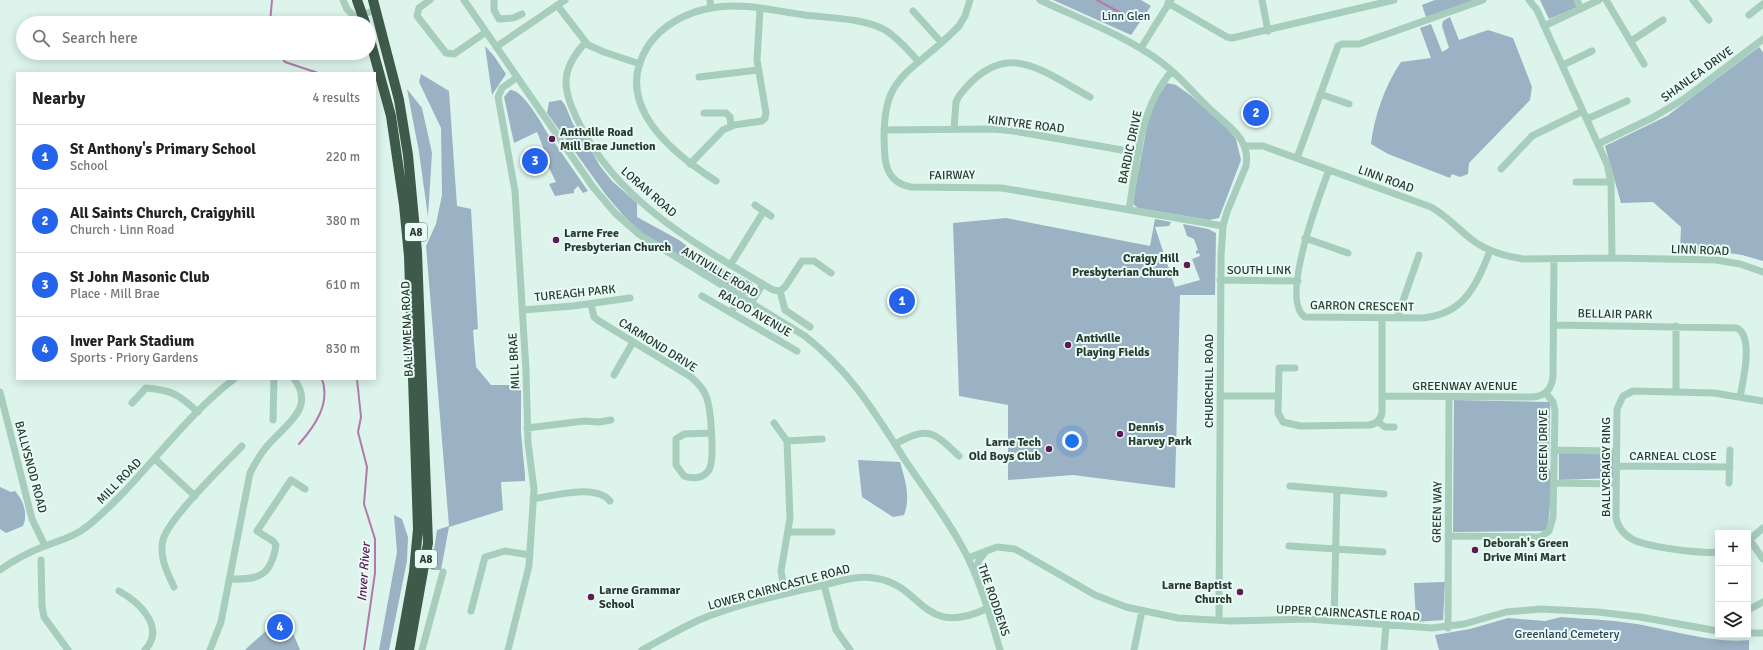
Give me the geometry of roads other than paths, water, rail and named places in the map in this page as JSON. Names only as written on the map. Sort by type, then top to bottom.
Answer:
[{"type":"highway","points":[[358,0],[363,16]]},
{"type":"highway","name":"BALLYMENA ROAD","points":[[374,5],[392,70],[403,122],[412,185],[417,252],[428,543],[409,650]]},
{"type":"highway","name":"BALLYMENA ROAD","points":[[376,60],[383,83],[397,149],[409,256],[418,529],[414,572],[400,650]]},
{"type":"street","points":[[343,0],[355,16]]},
{"type":"street","points":[[430,0],[419,8],[417,15],[446,53],[454,54],[486,32]]},
{"type":"street","name":"ANTIVILLE ROAD","points":[[464,0],[516,78],[593,187],[615,213],[656,246],[804,336],[837,364],[859,390],[968,558]]},
{"type":"street","points":[[494,0],[494,10],[499,19],[513,18],[522,14]]},
{"type":"street","points":[[496,47],[566,0]]},
{"type":"street","points":[[710,0],[711,8]]},
{"type":"street","name":"FAIRWAY","points":[[970,0],[961,23],[900,78],[891,91],[885,110],[884,130],[888,170],[894,180],[903,185],[1002,188],[1223,226]]},
{"type":"street","points":[[1040,0],[1141,48],[1172,71],[1211,111],[1231,127],[1245,146]]},
{"type":"street","points":[[1262,0],[1268,31]]},
{"type":"street","points":[[1141,48],[1170,2],[1228,38],[1268,31],[1394,0]]},
{"type":"street","points":[[1297,158],[1337,47],[1342,44],[1359,44],[1483,0]]},
{"type":"street","points":[[1529,0],[1536,8],[1607,164],[1611,182],[1612,258]]},
{"type":"street","points":[[1577,0],[1581,9]]},
{"type":"street","points":[[1544,26],[1598,0]]},
{"type":"street","points":[[1606,0],[1644,64]]},
{"type":"street","points":[[1693,0],[1709,20]]},
{"type":"street","points":[[1749,15],[1763,4]]},
{"type":"street","name":"BALLYMENA ROAD","points":[[366,16],[374,5]]},
{"type":"street","points":[[557,6],[585,43],[599,51],[640,64]]},
{"type":"street","points":[[716,181],[690,164],[659,134],[646,115],[638,93],[637,79],[640,64],[650,45],[661,32],[684,17],[711,8],[731,6],[874,26],[885,30],[899,40],[918,61]]},
{"type":"street","points":[[690,164],[720,132],[732,126],[761,121],[766,118],[758,70],[757,44],[760,9]]},
{"type":"street","points":[[913,10],[941,42]]},
{"type":"street","points":[[513,18],[521,30]]},
{"type":"street","points":[[1631,41],[1662,20]]},
{"type":"street","points":[[1760,41],[1763,50]]},
{"type":"street","name":"SHANLEA DRIVE","points":[[1598,144],[1652,118],[1684,99],[1760,41]]},
{"type":"street","name":"LORAN ROAD","points":[[585,43],[570,64],[566,77],[566,88],[575,117],[596,153],[627,191],[677,231],[763,284],[774,290],[780,291]]},
{"type":"street","points":[[1563,65],[1592,51]]},
{"type":"street","points":[[954,129],[956,102],[958,96],[990,68],[1004,62],[1019,62],[1034,67],[1090,97]]},
{"type":"street","points":[[699,77],[758,70]]},
{"type":"street","name":"BARDIC DRIVE","points":[[1129,210],[1148,110],[1172,71]]},
{"type":"street","name":"MILL BRAE","points":[[508,650],[523,595],[530,555],[534,499],[527,428],[523,310],[516,191],[498,97],[502,88],[516,78]]},
{"type":"street","points":[[1320,94],[1349,104]]},
{"type":"street","points":[[1587,119],[1627,101]]},
{"type":"street","points":[[1500,169],[1532,136],[1583,111]]},
{"type":"street","points":[[704,113],[726,113],[730,117],[732,126]]},
{"type":"street","name":"KINTYRE ROAD","points":[[884,130],[954,129],[1014,131],[1139,153]]},
{"type":"street","name":"LINN ROAD","points":[[1245,146],[1263,146],[1431,207],[1449,218],[1470,238],[1490,251],[1523,259],[1612,258],[1720,261],[1743,265],[1763,272]]},
{"type":"street","name":"CHURCHILL ROAD","points":[[1219,620],[1220,280],[1223,226],[1230,202],[1246,166],[1247,159],[1245,146]]},
{"type":"street","name":"GARRON CRESCENT","points":[[1329,170],[1305,238],[1300,260],[1298,308],[1300,313],[1305,317],[1397,318],[1431,317],[1442,314],[1458,304],[1474,288],[1490,251]]},
{"type":"street","points":[[1576,182],[1611,182]]},
{"type":"street","points":[[755,205],[771,216]]},
{"type":"street","points":[[731,264],[764,211]]},
{"type":"street","points":[[1305,238],[1348,253]]},
{"type":"street","points":[[1397,318],[1419,255]]},
{"type":"street","name":"GREEN DRIVE","points":[[1448,536],[1543,536],[1549,531],[1553,522],[1555,408],[1553,401],[1546,393],[1551,387],[1553,378],[1554,259]]},
{"type":"street","points":[[810,327],[785,310],[780,291],[785,287],[800,262],[805,260],[812,261],[831,273]]},
{"type":"street","name":"SOUTH LINK","points":[[1220,280],[1298,281]]},
{"type":"street","points":[[751,303],[763,284]]},
{"type":"street","name":"RALOO AVENUE","points":[[702,296],[732,311],[797,351]]},
{"type":"street","points":[[732,311],[740,296]]},
{"type":"street","name":"TUREAGH PARK","points":[[523,310],[590,304],[630,298]]},
{"type":"street","name":"CARMOND DRIVE","points":[[590,304],[594,317],[691,377],[700,385],[710,406],[711,433],[711,461],[708,471],[696,478],[684,476],[676,465],[676,439],[684,434],[711,433]]},
{"type":"street","points":[[1294,368],[1279,368],[1279,416],[1283,422],[1300,426],[1369,425],[1378,422],[1382,414],[1382,318]]},
{"type":"street","name":"BELLAIR PARK","points":[[1554,325],[1730,326],[1742,332],[1746,339],[1745,365],[1740,397]]},
{"type":"street","points":[[1676,326],[1676,391]]},
{"type":"street","points":[[614,375],[633,342]]},
{"type":"street","name":"MILL ROAD","points":[[0,570],[18,558],[83,530],[113,503],[219,390],[233,380]]},
{"type":"street","points":[[273,420],[274,380]]},
{"type":"street","points":[[210,650],[221,622],[250,473],[262,452],[293,420],[300,407],[301,394],[294,380]]},
{"type":"street","points":[[132,403],[146,388],[157,388],[177,394],[198,412]]},
{"type":"street","name":"BALLYCRAIGY RING","points":[[1715,552],[1688,551],[1633,540],[1627,536],[1616,522],[1617,410],[1623,396],[1633,391],[1714,393],[1763,401]]},
{"type":"street","name":"BALLYSNOD ROAD","points":[[0,392],[32,519],[45,546]]},
{"type":"street","name":"GREENWAY AVENUE","points":[[1382,396],[1533,397],[1546,393]]},
{"type":"street","points":[[1220,396],[1278,396]]},
{"type":"street","name":"GREEN WAY","points":[[1448,628],[1449,397]]},
{"type":"street","points":[[527,428],[611,420]]},
{"type":"street","points":[[1378,422],[1384,427],[1394,427]]},
{"type":"street","points":[[774,423],[787,442],[790,514],[781,571],[785,594]]},
{"type":"street","points":[[895,444],[925,432],[933,434],[943,440],[959,456]]},
{"type":"street","points":[[787,442],[822,439]]},
{"type":"street","points":[[174,587],[164,564],[162,552],[163,539],[167,529],[195,496],[242,446]]},
{"type":"street","points":[[1554,450],[1607,451],[1603,459]]},
{"type":"street","points":[[1730,450],[1730,483]]},
{"type":"street","points":[[155,459],[195,496]]},
{"type":"street","name":"CARNEAL CLOSE","points":[[1616,466],[1730,467]]},
{"type":"street","points":[[230,579],[255,579],[265,572],[276,545],[273,541],[257,531],[291,480],[305,489]]},
{"type":"street","points":[[1554,484],[1616,484]]},
{"type":"street","points":[[1290,486],[1384,494]]},
{"type":"street","points":[[1334,621],[1337,490]]},
{"type":"street","points":[[534,499],[587,492],[602,494],[610,501]]},
{"type":"street","points":[[1751,538],[1763,528]]},
{"type":"street","points":[[788,532],[832,532]]},
{"type":"street","points":[[1751,543],[1763,560]]},
{"type":"street","points":[[1289,546],[1383,552]]},
{"type":"street","name":"UPPER CAIRNCASTLE ROAD","points":[[968,558],[986,551],[1005,547],[1015,549],[1095,595],[1142,611],[1178,618],[1219,620],[1288,619],[1334,621],[1386,626],[1448,628],[1506,612],[1541,609],[1590,611],[1640,617],[1715,630]]},
{"type":"street","points":[[471,611],[485,557],[492,553],[505,551],[530,555]]},
{"type":"street","points":[[975,574],[979,560],[986,551]]},
{"type":"street","name":"THE RODDENS","points":[[968,558],[988,608],[1000,650]]},
{"type":"street","points":[[41,560],[42,606],[44,617],[68,650]]},
{"type":"street","points":[[422,650],[443,572]]},
{"type":"street","name":"LOWER CAIRNCASTLE ROAD","points":[[642,650],[699,620],[785,594],[857,578],[875,578],[884,580],[902,588],[927,610],[944,617],[963,617],[988,608]]},
{"type":"street","points":[[824,585],[836,630],[850,650]]},
{"type":"street","points":[[119,591],[138,603],[150,621],[152,636],[145,650]]},
{"type":"street","points":[[1751,608],[1763,602]]},
{"type":"street","points":[[1134,650],[1142,611]]},
{"type":"street","points":[[1384,650],[1386,626]]},
{"type":"street","points":[[1751,633],[1763,633]]},
{"type":"waterway","name":"Inver River","points":[[271,16],[272,0]]},
{"type":"waterway","points":[[1097,0],[1132,19]]},
{"type":"waterway","name":"Inver River","points":[[283,60],[285,62],[315,72]]},
{"type":"waterway","points":[[299,444],[315,423],[323,406],[324,388],[322,380]]},
{"type":"waterway","name":"Inver River","points":[[357,380],[361,417],[358,432],[367,467],[364,504],[375,539],[375,573],[364,650]]},
{"type":"place","name":"All Saints Church, Craigyhill","points":[[1256,113]]},
{"type":"place","name":"Antiville Road Mill Brae Junction","points":[[552,139]]},
{"type":"place","name":"St John Masonic Club","points":[[535,161]]},
{"type":"place","name":"Larne Free Presbyterian Church","points":[[556,240]]},
{"type":"place","name":"Craigy Hill Presbyterian Church","points":[[1187,265]]},
{"type":"place","name":"St Anthony's Primary School","points":[[902,301]]},
{"type":"place","name":"Antiville Playing Fields","points":[[1068,345]]},
{"type":"place","name":"Dennis Harvey Park","points":[[1120,434]]},
{"type":"place","name":"Larne Tech Old Boys Club","points":[[1049,449]]},
{"type":"place","name":"Deborah's Green Drive Mini Mart","points":[[1475,550]]},
{"type":"place","name":"Larne Baptist Church","points":[[1240,592]]},
{"type":"place","name":"Larne Grammar School","points":[[591,597]]},
{"type":"place","name":"Inver Park Stadium","points":[[280,627]]},
{"type":"park label","name":"Linn Glen","points":[[1126,16]]},
{"type":"park label","name":"Greenland Cemetery","points":[[1567,634]]}]
